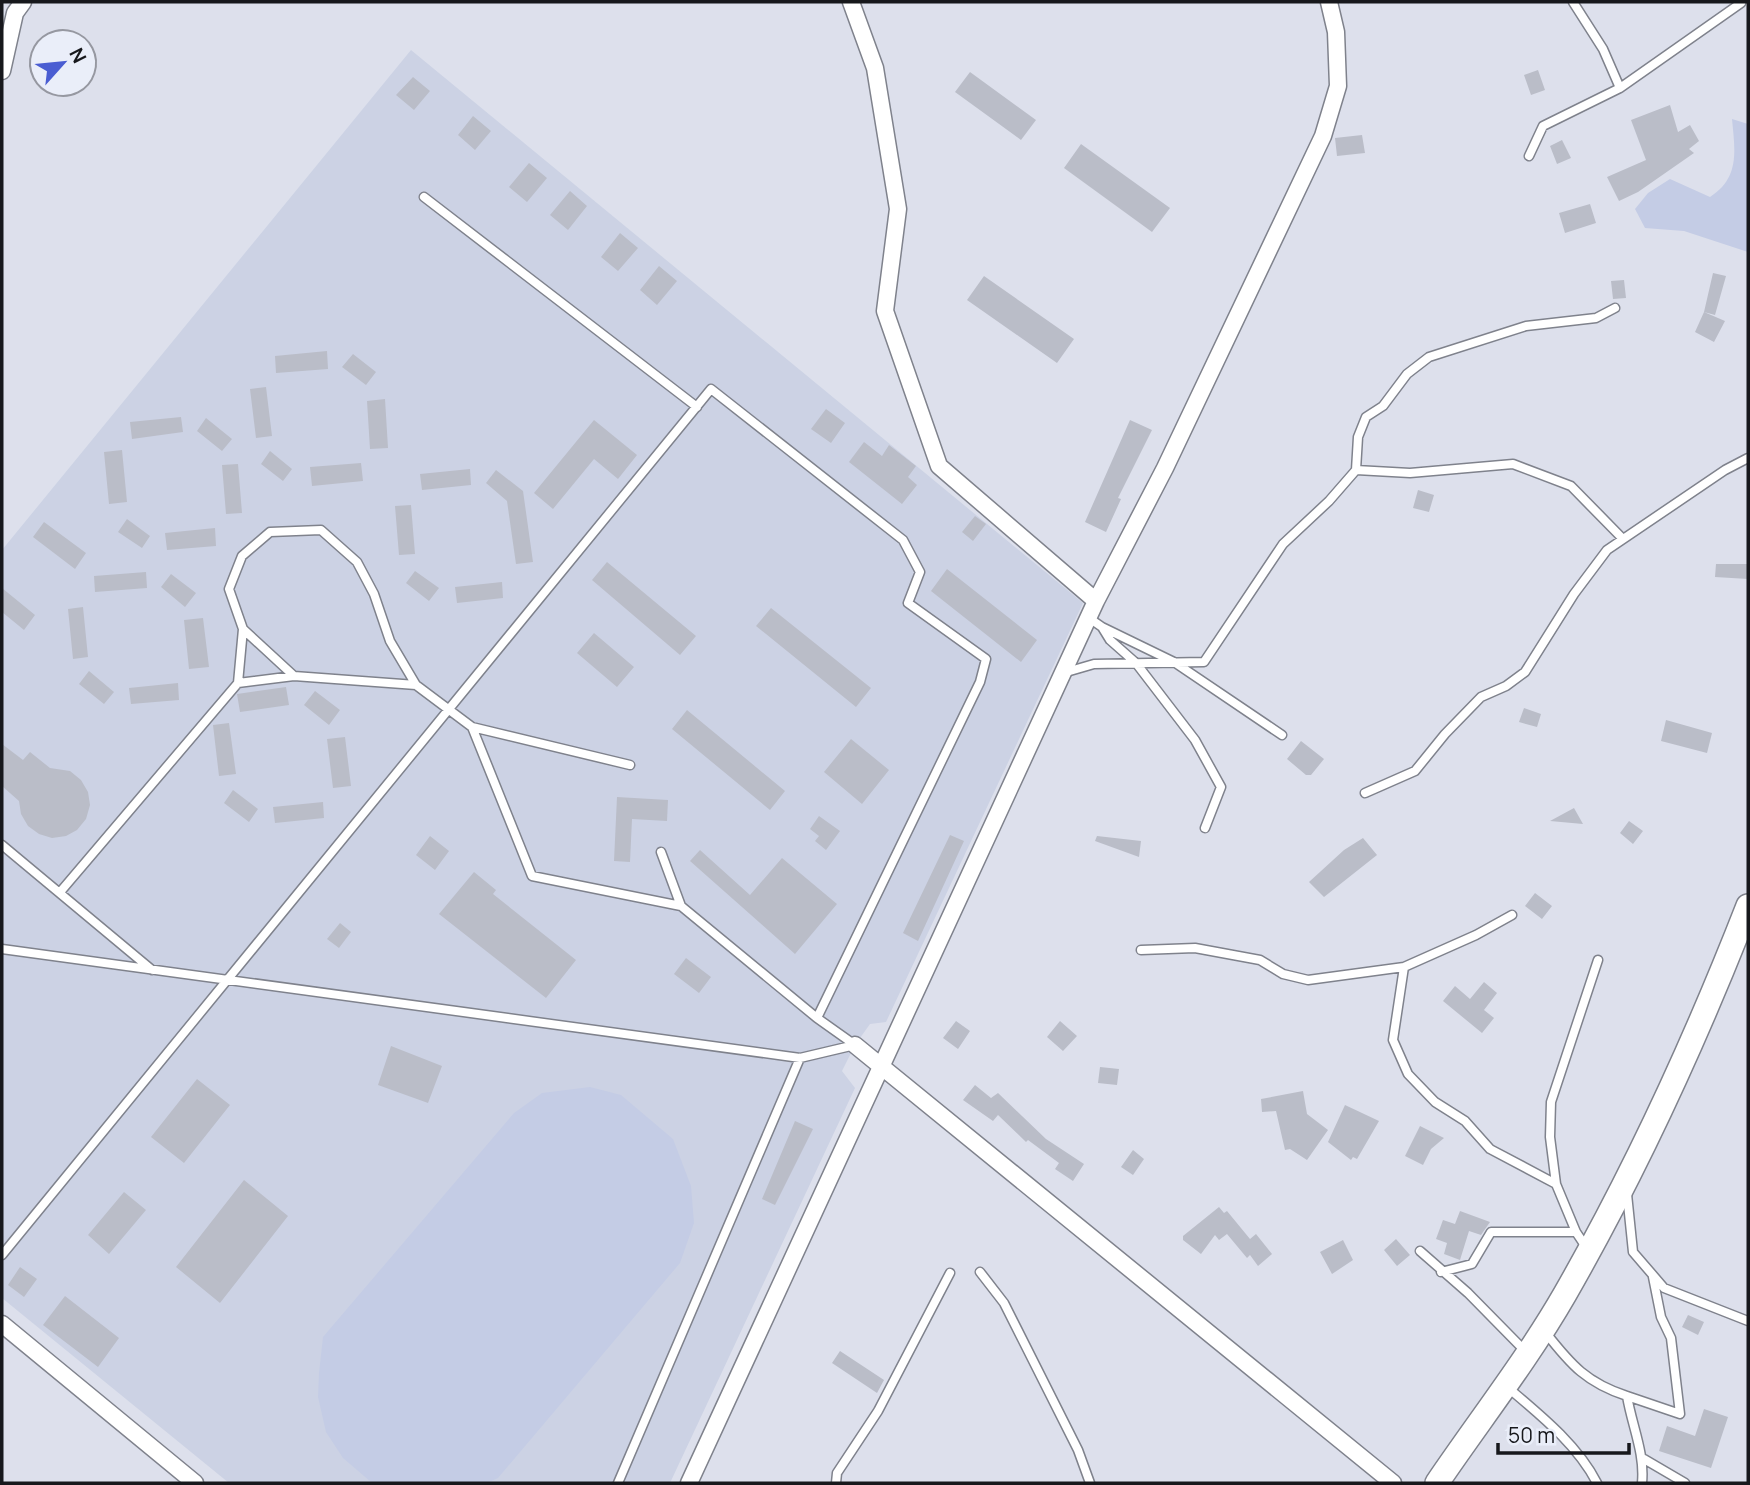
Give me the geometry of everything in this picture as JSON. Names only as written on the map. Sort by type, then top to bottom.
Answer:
[{"type":"main road","points":[[1437,1483],[1542,1328],[1582,1241],[1626,1181],[1685,1058],[1748,906]]},
{"type":"street","points":[[2,71],[15,13],[23,2]]},
{"type":"street","points":[[851,2],[875,68],[898,209],[885,310],[939,466],[1096,601]]},
{"type":"street","points":[[689,1483],[1063,673],[1095,622],[1096,601],[1165,468],[1323,136],[1338,86],[1336,32],[1329,2]]},
{"type":"street","points":[[855,1045],[1393,1483]]},
{"type":"street","points":[[2,1324],[195,1483]]},
{"type":"lane","points":[[1573,2],[1603,49],[1620,88]]},
{"type":"lane","points":[[1529,156],[1543,126],[1620,88],[1741,3]]},
{"type":"lane","points":[[425,197],[697,407]]},
{"type":"lane","points":[[1063,673],[1094,664],[1204,662],[1283,544],[1329,502],[1356,470],[1358,437],[1366,417],[1383,406],[1407,374],[1429,357],[1526,326],[1596,318],[1615,308]]},
{"type":"lane","points":[[2,1255],[711,389],[903,540],[920,572],[908,603],[986,659],[981,682],[817,1018]]},
{"type":"lane","points":[[1365,793],[1415,771],[1445,734],[1481,697],[1506,686],[1525,672],[1574,594],[1607,550],[1725,470],[1748,458]]},
{"type":"lane","points":[[1356,470],[1410,473],[1513,464],[1571,486],[1623,539]]},
{"type":"lane","points":[[61,891],[238,683],[243,629],[229,589],[242,556],[270,531],[321,530],[357,562],[374,593],[390,641],[415,685],[472,727],[630,765]]},
{"type":"lane","points":[[1095,622],[1174,662],[1282,735]]},
{"type":"lane","points":[[1095,622],[1110,640],[1136,663],[1195,740],[1222,786],[1205,828]]},
{"type":"lane","points":[[243,629],[294,676]]},
{"type":"lane","points":[[238,683],[294,676],[415,685]]},
{"type":"lane","points":[[472,727],[533,876],[681,906],[817,1018],[855,1045]]},
{"type":"lane","points":[[2,845],[61,891],[152,970]]},
{"type":"lane","points":[[661,852],[681,906]]},
{"type":"lane","points":[[1141,950],[1195,948],[1259,960],[1283,974],[1308,980],[1404,967],[1476,935],[1512,915]]},
{"type":"lane","points":[[2,949],[800,1058],[855,1045]]},
{"type":"lane","points":[[1582,1241],[1556,1184],[1549,1137],[1551,1102],[1598,960]]},
{"type":"lane","points":[[1404,967],[1393,1041],[1408,1074],[1435,1102],[1465,1121],[1490,1149],[1556,1184]]},
{"type":"lane","points":[[618,1483],[800,1058]]},
{"type":"lane","points":[[1626,1181],[1633,1252],[1664,1288],[1748,1321]]},
{"type":"lane","points":[[1441,1272],[1472,1264],[1491,1232],[1582,1241]]},
{"type":"lane","points":[[1420,1251],[1468,1293],[1526,1352]]},
{"type":"lane","points":[[980,1272],[1004,1303],[1078,1450],[1090,1483]]},
{"type":"lane","points":[[836,1483],[837,1474],[878,1411],[950,1273]]},
{"type":"lane","points":[[1542,1328],[1571,1365],[1599,1387],[1680,1414],[1671,1338],[1661,1317],[1652,1274]]},
{"type":"lane","points":[[1504,1384],[1543,1418],[1581,1457],[1597,1483]]},
{"type":"lane","points":[[1627,1396],[1634,1435],[1644,1459],[1642,1483]]},
{"type":"lane","points":[[1644,1459],[1685,1483]]},
{"type":"shaded area","points":[[411,50],[1083,603],[886,1022],[870,1024],[855,1045],[842,1071],[855,1088],[670,1483],[229,1483],[2,1298],[2,550]]},
{"type":"shaded area","points":[[1732,119],[1748,124],[1748,252],[1684,231],[1645,228],[1635,209],[1648,193],[1670,179],[1710,197],[1720,190],[1727,181],[1733,163]]},
{"type":"shaded area","points":[[590,1087],[621,1095],[673,1139],[691,1186],[694,1223],[680,1263],[498,1478],[487,1483],[371,1482],[343,1458],[326,1432],[318,1397],[323,1337],[514,1113],[542,1093]]},
{"type":"building","points":[[1538,70],[1545,90],[1531,95],[1524,75]]},
{"type":"building","points":[[970,72],[1036,120],[1021,140],[955,92]]},
{"type":"building","points":[[413,77],[430,91],[414,110],[396,95]]},
{"type":"building","points":[[1670,105],[1678,132],[1690,125],[1699,141],[1689,149],[1694,153],[1638,192],[1619,201],[1607,177],[1646,160],[1631,120]]},
{"type":"building","points":[[473,116],[491,131],[475,150],[458,135]]},
{"type":"building","points":[[1362,135],[1365,153],[1337,156],[1335,138]]},
{"type":"building","points":[[1562,140],[1571,158],[1557,164],[1550,146]]},
{"type":"building","points":[[1081,144],[1170,208],[1152,232],[1064,168]]},
{"type":"building","points":[[529,163],[547,178],[527,202],[509,187]]},
{"type":"building","points":[[570,191],[587,206],[568,230],[550,215]]},
{"type":"building","points":[[1590,204],[1596,223],[1565,233],[1559,213]]},
{"type":"building","points":[[620,233],[638,248],[618,271],[601,257]]},
{"type":"building","points":[[659,266],[677,281],[657,305],[640,290]]},
{"type":"building","points":[[1713,273],[1726,276],[1715,315],[1704,312]]},
{"type":"building","points":[[984,276],[1074,339],[1057,363],[967,300]]},
{"type":"building","points":[[1624,280],[1626,298],[1613,299],[1611,281]]},
{"type":"building","points":[[1704,312],[1725,321],[1714,342],[1695,332]]},
{"type":"building","points":[[327,351],[328,369],[276,373],[275,356]]},
{"type":"building","points":[[353,354],[376,372],[366,385],[342,367]]},
{"type":"building","points":[[266,387],[272,436],[256,438],[250,389]]},
{"type":"building","points":[[385,399],[388,448],[370,449],[367,401]]},
{"type":"building","points":[[826,409],[845,423],[831,443],[811,429]]},
{"type":"building","points":[[181,417],[183,432],[132,439],[130,422]]},
{"type":"building","points":[[206,418],[232,439],[222,451],[197,431]]},
{"type":"building","points":[[594,420],[637,455],[618,479],[594,459],[553,509],[534,493]]},
{"type":"building","points":[[1130,420],[1152,430],[1118,498],[1121,499],[1106,532],[1085,522]]},
{"type":"building","points":[[864,442],[882,456],[889,445],[916,466],[908,477],[917,485],[902,504],[849,462]]},
{"type":"building","points":[[122,450],[127,502],[109,504],[104,452]]},
{"type":"building","points":[[270,451],[292,469],[283,481],[261,464]]},
{"type":"building","points":[[361,463],[363,481],[312,486],[310,467]]},
{"type":"building","points":[[238,464],[242,513],[226,514],[222,465]]},
{"type":"building","points":[[470,469],[471,485],[422,490],[420,474]]},
{"type":"building","points":[[496,470],[523,491],[533,562],[516,564],[507,501],[486,483]]},
{"type":"building","points":[[1418,490],[1434,495],[1429,512],[1413,508]]},
{"type":"building","points":[[411,505],[415,554],[399,555],[395,506]]},
{"type":"building","points":[[975,516],[986,524],[973,541],[962,532]]},
{"type":"building","points":[[127,519],[150,536],[142,548],[118,532]]},
{"type":"building","points":[[44,522],[86,553],[75,569],[33,537]]},
{"type":"building","points":[[215,528],[216,546],[167,550],[165,533]]},
{"type":"building","points":[[607,562],[696,636],[680,655],[592,580]]},
{"type":"building","points":[[1716,564],[1748,564],[1748,579],[1715,577]]},
{"type":"building","points":[[947,569],[1037,640],[1021,662],[931,591]]},
{"type":"building","points":[[415,571],[439,588],[429,601],[406,583]]},
{"type":"building","points":[[146,572],[147,588],[95,592],[94,576]]},
{"type":"building","points":[[171,574],[196,593],[185,607],[161,587]]},
{"type":"building","points":[[502,582],[503,598],[457,603],[455,587]]},
{"type":"building","points":[[2,588],[35,615],[24,630],[2,612]]},
{"type":"building","points":[[83,607],[88,657],[73,659],[68,609]]},
{"type":"building","points":[[771,608],[871,688],[856,707],[756,626]]},
{"type":"building","points":[[203,618],[209,667],[189,669],[184,620]]},
{"type":"building","points":[[594,633],[634,667],[617,687],[577,653]]},
{"type":"building","points":[[89,671],[114,692],[104,704],[79,684]]},
{"type":"building","points":[[178,683],[179,700],[131,704],[129,688]]},
{"type":"building","points":[[286,687],[289,705],[240,712],[237,694]]},
{"type":"building","points":[[315,691],[340,710],[329,725],[304,705]]},
{"type":"building","points":[[1524,708],[1541,714],[1537,727],[1519,722]]},
{"type":"building","points":[[687,710],[785,791],[770,810],[672,729]]},
{"type":"building","points":[[1666,720],[1712,733],[1707,753],[1661,741]]},
{"type":"building","points":[[229,723],[236,774],[219,776],[213,725]]},
{"type":"building","points":[[345,737],[351,786],[333,788],[327,739]]},
{"type":"building","points":[[851,739],[889,770],[862,804],[824,772]]},
{"type":"building","points":[[1301,741],[1324,759],[1311,775],[1306,775],[1287,759]]},
{"type":"building","points":[[2,744],[23,760],[30,752],[50,768],[70,771],[81,780],[88,792],[90,805],[86,819],[77,830],[66,836],[52,838],[39,834],[28,826],[21,814],[19,801],[2,786]]},
{"type":"building","points":[[233,790],[258,809],[249,822],[224,803]]},
{"type":"building","points":[[617,797],[668,800],[667,821],[632,819],[630,862],[614,861]]},
{"type":"building","points":[[323,802],[324,818],[275,823],[273,807]]},
{"type":"building","points":[[1574,808],[1583,824],[1550,821]]},
{"type":"building","points":[[819,816],[840,831],[826,850],[815,841],[819,836],[810,829]]},
{"type":"building","points":[[1629,821],[1643,831],[1633,844],[1620,833]]},
{"type":"building","points":[[950,835],[964,841],[918,941],[903,933]]},
{"type":"building","points":[[430,836],[449,851],[435,870],[416,855]]},
{"type":"building","points":[[1097,836],[1141,841],[1139,857],[1095,841]]},
{"type":"building","points":[[1363,838],[1377,855],[1324,897],[1309,882],[1344,850]]},
{"type":"building","points":[[700,850],[750,895],[782,858],[837,904],[795,954],[690,861]]},
{"type":"building","points":[[474,872],[496,890],[493,894],[576,960],[546,998],[439,914]]},
{"type":"building","points":[[1535,893],[1552,906],[1542,919],[1525,906]]},
{"type":"building","points":[[340,923],[351,932],[339,948],[327,939]]},
{"type":"building","points":[[686,958],[711,977],[699,993],[674,974]]},
{"type":"building","points":[[1484,982],[1497,993],[1484,1010],[1494,1018],[1482,1033],[1443,1001],[1455,986],[1470,999]]},
{"type":"building","points":[[956,1021],[970,1031],[958,1049],[943,1038]]},
{"type":"building","points":[[1060,1021],[1077,1036],[1063,1051],[1047,1037]]},
{"type":"building","points":[[391,1046],[442,1066],[428,1103],[378,1085]]},
{"type":"building","points":[[1100,1067],[1119,1069],[1117,1085],[1098,1083]]},
{"type":"building","points":[[197,1079],[230,1105],[184,1163],[151,1137]]},
{"type":"building","points":[[975,1085],[991,1098],[998,1093],[1046,1139],[1084,1164],[1073,1181],[1055,1169],[1059,1163],[1028,1140],[1026,1142],[998,1115],[993,1121],[963,1100]]},
{"type":"building","points":[[1303,1091],[1307,1114],[1328,1130],[1307,1160],[1290,1149],[1285,1150],[1276,1111],[1262,1112],[1261,1099]]},
{"type":"building","points":[[1345,1105],[1379,1121],[1357,1159],[1353,1157],[1351,1160],[1328,1142]]},
{"type":"building","points":[[795,1121],[813,1129],[775,1205],[762,1199]]},
{"type":"building","points":[[1420,1126],[1444,1138],[1431,1149],[1423,1165],[1405,1156]]},
{"type":"building","points":[[1133,1150],[1144,1159],[1133,1175],[1121,1167]]},
{"type":"building","points":[[244,1180],[288,1216],[220,1303],[176,1267]]},
{"type":"building","points":[[124,1192],[146,1210],[109,1254],[88,1235]]},
{"type":"building","points":[[1219,1207],[1224,1213],[1227,1211],[1250,1239],[1256,1234],[1272,1254],[1258,1266],[1250,1255],[1247,1258],[1227,1234],[1219,1240],[1215,1235],[1201,1254],[1183,1240],[1183,1236]]},
{"type":"building","points":[[1460,1211],[1490,1222],[1481,1235],[1469,1231],[1460,1260],[1444,1254],[1447,1243],[1436,1239],[1443,1220],[1455,1224]]},
{"type":"building","points":[[1396,1239],[1410,1255],[1397,1266],[1384,1250]]},
{"type":"building","points":[[1343,1240],[1353,1260],[1332,1274],[1320,1252]]},
{"type":"building","points":[[20,1267],[37,1279],[24,1297],[8,1285]]},
{"type":"building","points":[[65,1296],[119,1338],[98,1367],[43,1325]]},
{"type":"building","points":[[1688,1315],[1704,1322],[1698,1335],[1682,1327]]},
{"type":"building","points":[[840,1351],[884,1380],[877,1393],[832,1363]]},
{"type":"building","points":[[1704,1409],[1728,1417],[1711,1468],[1659,1451],[1667,1426],[1695,1436]]}]
